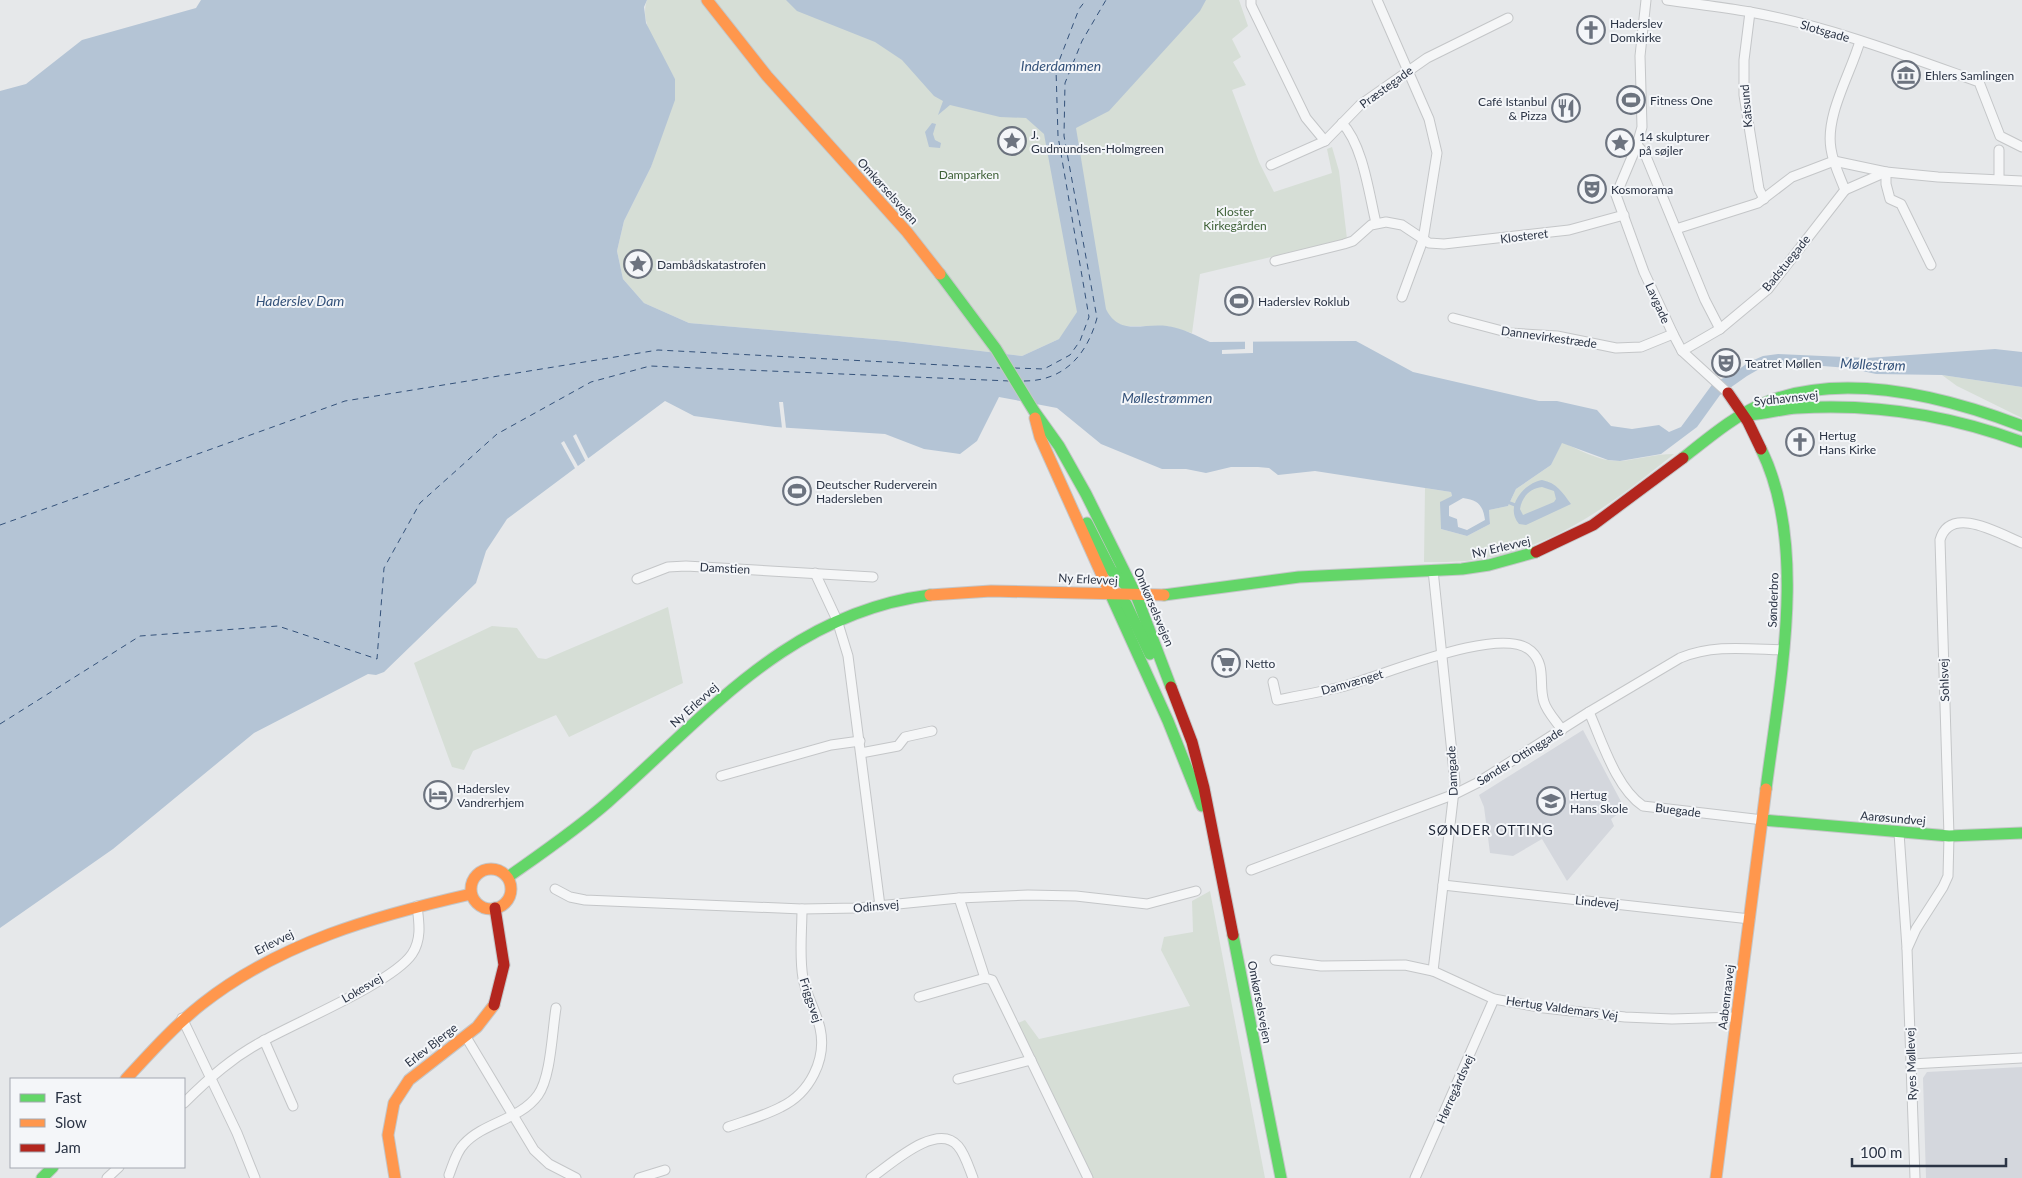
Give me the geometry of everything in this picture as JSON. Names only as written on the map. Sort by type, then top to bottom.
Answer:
[{"type":"street","name":"Omkørselsvejen","points":[[707,0],[768,76],[907,232],[996,349],[1034,411],[1059,446],[1086,494],[1136,595],[1192,742],[1204,788],[1281,1178]]},
{"type":"street","points":[[1251,0],[1251,5],[1306,118],[1325,141]]},
{"type":"street","points":[[1378,0],[1429,119],[1437,153],[1423,240],[1402,297]]},
{"type":"street","points":[[1646,0],[1640,56],[1642,127],[1637,145],[1646,154],[1705,300],[1720,329]]},
{"type":"street","name":"Slotsgade","points":[[1666,0],[1750,12],[1860,41],[1978,82],[2000,136],[2022,147]]},
{"type":"street","name":"Katsund","points":[[1750,12],[1744,60],[1744,95],[1759,188],[1764,199]]},
{"type":"street","name":"Præstegade","points":[[1271,164],[1325,141],[1360,105],[1407,71],[1427,58],[1508,18]]},
{"type":"street","points":[[1860,41],[1836,106],[1831,136],[1834,160],[1845,190],[1886,172]]},
{"type":"street","points":[[1276,261],[1353,241],[1376,223],[1362,165],[1348,130],[1342,124]]},
{"type":"street","name":"Lavgade","points":[[1637,145],[1616,195],[1644,272],[1682,351],[1728,393]]},
{"type":"street","points":[[1999,150],[1999,179]]},
{"type":"street","points":[[1676,229],[1764,199],[1792,176],[1834,160],[1886,172],[1938,177],[2022,181]]},
{"type":"street","points":[[1886,172],[1886,184],[1890,199],[1901,204],[1931,265]]},
{"type":"street","name":"Badstuegade","points":[[1682,351],[1720,329],[1768,289],[1845,190]]},
{"type":"street","name":"Klosteret","points":[[1376,223],[1386,222],[1402,225],[1429,243],[1457,244],[1569,230],[1624,215]]},
{"type":"street","name":"Dannevirkestræde","points":[[1453,318],[1510,333],[1564,337],[1616,348],[1642,347],[1673,334]]},
{"type":"street","name":"Sydhavnsvej","points":[[1746,416],[1765,402],[1804,394],[1849,390],[1896,391],[1934,396],[1991,413],[2022,426]]},
{"type":"street","name":"Sønderbro","points":[[1728,393],[1746,416],[1779,499],[1786,541],[1788,573],[1784,650],[1763,820]]},
{"type":"street","name":"Sydhavnsvej","points":[[1746,416],[1796,408],[1904,409],[1967,422],[2022,442]]},
{"type":"street","name":"Omkørselsvejen","points":[[1034,411],[1040,437],[1168,721],[1211,830]]},
{"type":"street","name":"Ny Erlevvej","points":[[508,877],[576,830],[759,664],[797,640],[837,620],[872,607],[948,591],[1021,589],[1136,595],[1184,594],[1301,577],[1477,568],[1514,560],[1549,549],[1591,528],[1708,439],[1746,416]]},
{"type":"street","points":[[1066,496],[1078,506],[1120,584],[1136,595]]},
{"type":"street","name":"Sohlsvej","points":[[1949,836],[1940,540],[1942,531],[1957,522],[1968,522],[2022,543]]},
{"type":"street","name":"Damstien","points":[[637,579],[668,567],[686,566],[873,577]]},
{"type":"street","name":"Damgade","points":[[1433,570],[1455,794],[1433,972]]},
{"type":"street","points":[[815,573],[837,620],[848,656],[880,906]]},
{"type":"street","points":[[1110,594],[1126,604],[1161,678],[1172,689]]},
{"type":"street","points":[[1442,653],[1504,643],[1518,645],[1531,650],[1539,662],[1542,674],[1544,703],[1562,730]]},
{"type":"street","name":"Sønder Ottinggade","points":[[1251,870],[1455,794],[1477,783],[1588,712],[1680,658],[1695,652],[1723,648],[1784,650]]},
{"type":"street","name":"Damvænget","points":[[1273,682],[1277,700],[1342,687],[1442,653]]},
{"type":"street","name":"Buegade","points":[[1588,712],[1620,780],[1631,798],[1642,806],[1763,820]]},
{"type":"street","points":[[861,753],[898,746],[906,737],[932,731]]},
{"type":"street","points":[[721,776],[831,745],[860,742]]},
{"type":"street","name":"Aarøsundvej","points":[[1763,820],[1949,836],[2022,833]]},
{"type":"street","name":"Aabenraavej","points":[[1716,1178],[1763,820]]},
{"type":"street","name":"Ryes Møllevej","points":[[1899,833],[1907,950],[1915,1178]]},
{"type":"street","name":"Ryes Møllevej","points":[[1907,950],[1916,929],[1944,887],[1948,876],[1949,836]]},
{"type":"street","points":[[497,869],[508,877],[510,896],[501,906],[495,908],[483,907],[471,894],[470,888],[474,877],[484,870],[497,869]]},
{"type":"street","name":"Lindevej","points":[[1443,885],[1750,919]]},
{"type":"street","name":"Odinsvej","points":[[555,889],[570,897],[585,900],[802,909],[880,906],[959,898],[1076,896],[1146,904],[1196,891]]},
{"type":"street","name":"Erlevvej","points":[[127,1078],[182,1018],[220,988],[265,960],[311,939],[353,923],[471,894]]},
{"type":"street","points":[[959,898],[985,978]]},
{"type":"street","name":"Lokesvej","points":[[185,1102],[210,1077],[239,1054],[368,986],[402,964],[412,954],[418,942],[420,928],[417,906]]},
{"type":"street","name":"Erlev Bjerge","points":[[395,1178],[387,1153],[386,1135],[388,1118],[398,1094],[418,1070],[466,1037],[488,1014],[498,997],[504,973],[503,948],[495,908]]},
{"type":"street","name":"Friggsvej","points":[[728,1127],[782,1107],[800,1093],[811,1080],[818,1067],[822,1038],[802,975],[802,909]]},
{"type":"street","name":"Hertug Valdemars Vej","points":[[1275,960],[1321,966],[1405,965],[1433,972],[1494,999],[1544,1008],[1672,1019],[1737,1017]]},
{"type":"street","points":[[919,997],[985,978],[992,980],[1088,1178]]},
{"type":"street","name":"Hørregårdsvej","points":[[1416,1178],[1494,999]]},
{"type":"street","points":[[450,1175],[464,1144],[512,1116],[531,1103],[539,1094],[544,1082],[556,1008]]},
{"type":"street","points":[[182,1018],[237,1133],[254,1178]]},
{"type":"street","points":[[466,1037],[534,1150],[549,1164],[576,1178]]},
{"type":"street","points":[[264,1040],[293,1106]]},
{"type":"street","points":[[1911,1064],[2022,1058]]},
{"type":"street","points":[[958,1079],[1031,1060]]},
{"type":"street","points":[[872,1178],[909,1151],[932,1138],[941,1138],[949,1139],[958,1146],[973,1178]]},
{"type":"street","points":[[42,1178],[52,1168]]},
{"type":"street","points":[[108,1178],[118,1168]]},
{"type":"street","points":[[639,1178],[666,1170]]},
{"type":"shaded area","name":"Hertug Hans Skole","points":[[1583,730],[1625,809],[1611,819],[1614,826],[1567,881],[1542,839],[1513,856],[1490,853],[1484,807],[1479,795]]},
{"type":"shaded area","points":[[2022,1067],[2022,1178],[1926,1178],[1923,1078],[1927,1072]]},
{"type":"green space","name":"Damparken","points":[[647,0],[1239,0],[1248,26],[1232,39],[1241,57],[1233,62],[1246,85],[1232,90],[1259,162],[1274,192],[1332,173],[1327,149],[1332,147],[1339,171],[1347,239],[1200,274],[1192,333],[1167,326],[1123,326],[1111,320],[1059,339],[1022,356],[897,341],[689,323],[644,303],[623,279],[617,251],[624,221],[651,167],[675,79],[658,51],[649,30],[645,10]]},
{"type":"green space","points":[[1942,375],[2022,387],[2022,418],[1957,386]]},
{"type":"green space","points":[[1562,442],[1590,455],[1613,461],[1674,454],[1602,508],[1552,537],[1525,548],[1497,556],[1466,561],[1424,562],[1425,488],[1451,492],[1452,496],[1441,529],[1467,536],[1490,524],[1489,510],[1508,506],[1516,489],[1551,465]]},
{"type":"green space","points":[[668,607],[683,683],[569,737],[556,715],[473,751],[464,770],[452,767],[414,663],[492,626],[517,628],[538,658],[546,659]]},
{"type":"green space","points":[[1210,891],[1265,1178],[1091,1178],[1016,1024],[1025,1020],[1039,1039],[1190,1006],[1161,950],[1164,937],[1193,932],[1192,901]]},
{"type":"water","name":"Haderslev Dam","points":[[201,0],[647,0],[644,7],[646,23],[675,79],[675,100],[651,167],[624,221],[617,251],[623,279],[644,303],[689,323],[897,341],[1022,356],[1059,339],[1077,312],[1044,134],[1026,118],[1000,117],[950,105],[938,115],[943,101],[934,96],[902,60],[875,42],[797,11],[786,0],[1206,0],[1200,11],[1109,111],[1076,128],[1106,309],[1118,323],[1132,327],[1173,327],[1210,342],[1356,341],[1413,372],[1539,401],[1557,401],[1597,410],[1611,426],[1632,429],[1659,425],[1669,432],[1681,427],[1714,382],[1731,375],[1749,362],[1763,356],[1778,354],[1867,358],[1995,349],[2022,352],[2022,387],[1942,375],[1876,374],[1848,368],[1785,363],[1761,368],[1720,395],[1697,427],[1661,454],[1620,461],[1608,460],[1562,443],[1551,465],[1516,489],[1508,506],[1489,510],[1490,524],[1467,536],[1441,529],[1440,502],[1452,496],[1451,492],[1315,471],[1278,475],[1269,468],[1258,467],[1231,467],[1206,473],[1186,469],[1162,469],[1101,444],[1057,408],[999,397],[977,441],[960,454],[924,449],[885,434],[775,427],[694,416],[665,401],[507,519],[486,551],[476,583],[384,672],[376,675],[368,674],[254,733],[113,849],[0,928],[0,91],[26,84],[82,40],[196,8]],"holes":[[[1463,498],[1479,504],[1485,520],[1467,530],[1458,527],[1457,519],[1449,516],[1449,506]]]},
{"type":"water","points":[[932,123],[936,124],[933,134],[935,140],[941,143],[940,148],[929,147],[925,132]]},
{"type":"water","points":[[1542,480],[1552,483],[1571,504],[1526,525],[1519,524],[1515,517],[1515,503],[1523,491],[1535,482]],"holes":[[[1542,487],[1554,491],[1556,499],[1554,502],[1523,515],[1520,509],[1521,505],[1530,491]]]},
{"type":"pier","points":[[1245,341],[1253,341],[1253,353],[1222,354],[1222,350],[1245,349]]},
{"type":"pier","points":[[779,402],[783,402],[786,428],[782,428]]},
{"type":"pier","points":[[576,434],[589,460],[586,462],[573,436]]},
{"type":"pier","points":[[564,441],[579,468],[576,470],[561,443]]},
{"type":"waterway","points":[[1510,503],[1515,505]]},
{"type":"ferry route","points":[[1014,368],[1044,369],[1070,355],[1080,341],[1089,317],[1058,136],[1056,69],[1079,9],[1086,0]]},
{"type":"ferry route","points":[[1024,381],[1038,380],[1051,376],[1062,371],[1072,363],[1087,343],[1097,318],[1064,136],[1065,83],[1082,41],[1106,0]]},
{"type":"ferry route","points":[[0,525],[345,401],[658,350],[1000,368]]},
{"type":"ferry route","points":[[0,724],[140,636],[278,626],[377,659],[384,568],[420,503],[497,434],[591,382],[650,366],[1010,381]]},
{"type":"traffic: fast","points":[[940,274],[996,349],[1034,411],[1059,446],[1086,494],[1136,595],[1171,687]]},
{"type":"traffic: fast","points":[[1683,458],[1724,427],[1758,406],[1799,393],[1831,389],[1897,392],[1929,398],[1993,415],[2022,426]]},
{"type":"traffic: fast","points":[[1748,415],[1797,408],[1855,407],[1883,409],[1939,418],[2022,442]]},
{"type":"traffic: fast","points":[[1761,449],[1776,487],[1784,529],[1787,572],[1783,662],[1766,789]]},
{"type":"traffic: fast","points":[[1087,523],[1111,570],[1133,593]]},
{"type":"traffic: fast","points":[[1164,595],[1299,577],[1462,569],[1489,565],[1536,552]]},
{"type":"traffic: fast","points":[[1110,593],[1168,721],[1202,806]]},
{"type":"traffic: fast","points":[[508,877],[596,812],[717,703],[754,672],[793,645],[834,623],[880,605],[930,595]]},
{"type":"traffic: fast","points":[[1112,595],[1126,604],[1150,654]]},
{"type":"traffic: fast","points":[[1763,820],[1949,836],[2022,833]]},
{"type":"traffic: fast","points":[[1233,935],[1281,1178]]},
{"type":"traffic: fast","points":[[42,1178],[52,1168]]},
{"type":"traffic: slow","points":[[707,0],[767,76],[907,232],[940,274]]},
{"type":"traffic: slow","points":[[1035,418],[1040,437],[1110,593]]},
{"type":"traffic: slow","points":[[930,595],[991,591],[1164,595]]},
{"type":"traffic: slow","points":[[1716,1178],[1766,789]]},
{"type":"traffic: slow","points":[[495,869],[502,872],[508,878],[511,889],[510,897],[502,906],[495,909],[487,909],[480,906],[472,897],[471,885],[474,878],[483,870],[495,869]]},
{"type":"traffic: slow","points":[[127,1078],[162,1040],[192,1012],[232,982],[264,964],[330,934],[365,922],[471,894]]},
{"type":"traffic: slow","points":[[395,1178],[388,1135],[394,1103],[409,1080],[477,1027],[494,1005]]},
{"type":"traffic: jam","points":[[1728,393],[1748,422],[1761,449]]},
{"type":"traffic: jam","points":[[1536,552],[1593,525],[1683,458]]},
{"type":"traffic: jam","points":[[1171,687],[1192,742],[1204,788],[1233,935]]},
{"type":"traffic: jam","points":[[494,1005],[504,965],[495,908]]},
{"type":"place","name":"Haderslev Domkirke","points":[[1591,30]]},
{"type":"place","name":"Ehlers Samlingen","points":[[1906,75]]},
{"type":"place","name":"Fitness One","points":[[1631,100]]},
{"type":"place","name":"Café Istanbul & Pizza","points":[[1566,108]]},
{"type":"place","name":"J. Gudmundsen-Holmgreen","points":[[1012,141]]},
{"type":"place","name":"14 skulpturer på søjler","points":[[1620,143]]},
{"type":"place","name":"Kosmorama","points":[[1592,189]]},
{"type":"place","name":"Dambådskatastrofen","points":[[638,264]]},
{"type":"place","name":"Haderslev Roklub","points":[[1239,301]]},
{"type":"place","name":"Teatret Møllen","points":[[1726,363]]},
{"type":"place","name":"Hertug Hans Kirke","points":[[1800,442]]},
{"type":"place","name":"Deutscher Ruderverein Hadersleben","points":[[797,491]]},
{"type":"place","name":"Netto","points":[[1226,663]]},
{"type":"place","name":"Haderslev Vandrerhjem","points":[[438,795]]},
{"type":"place","name":"Hertug Hans Skole","points":[[1551,801]]},
{"type":"district","name":"SØNDER OTTING","points":[[1491,829]]},
{"type":"water label","name":"Inderdammen","points":[[1061,65]]},
{"type":"water label","name":"Møllestrøm","points":[[1873,364]]},
{"type":"water label","name":"Møllestrømmen","points":[[1167,397]]},
{"type":"park label","name":"Kloster Kirkegården","points":[[1235,218]]}]
